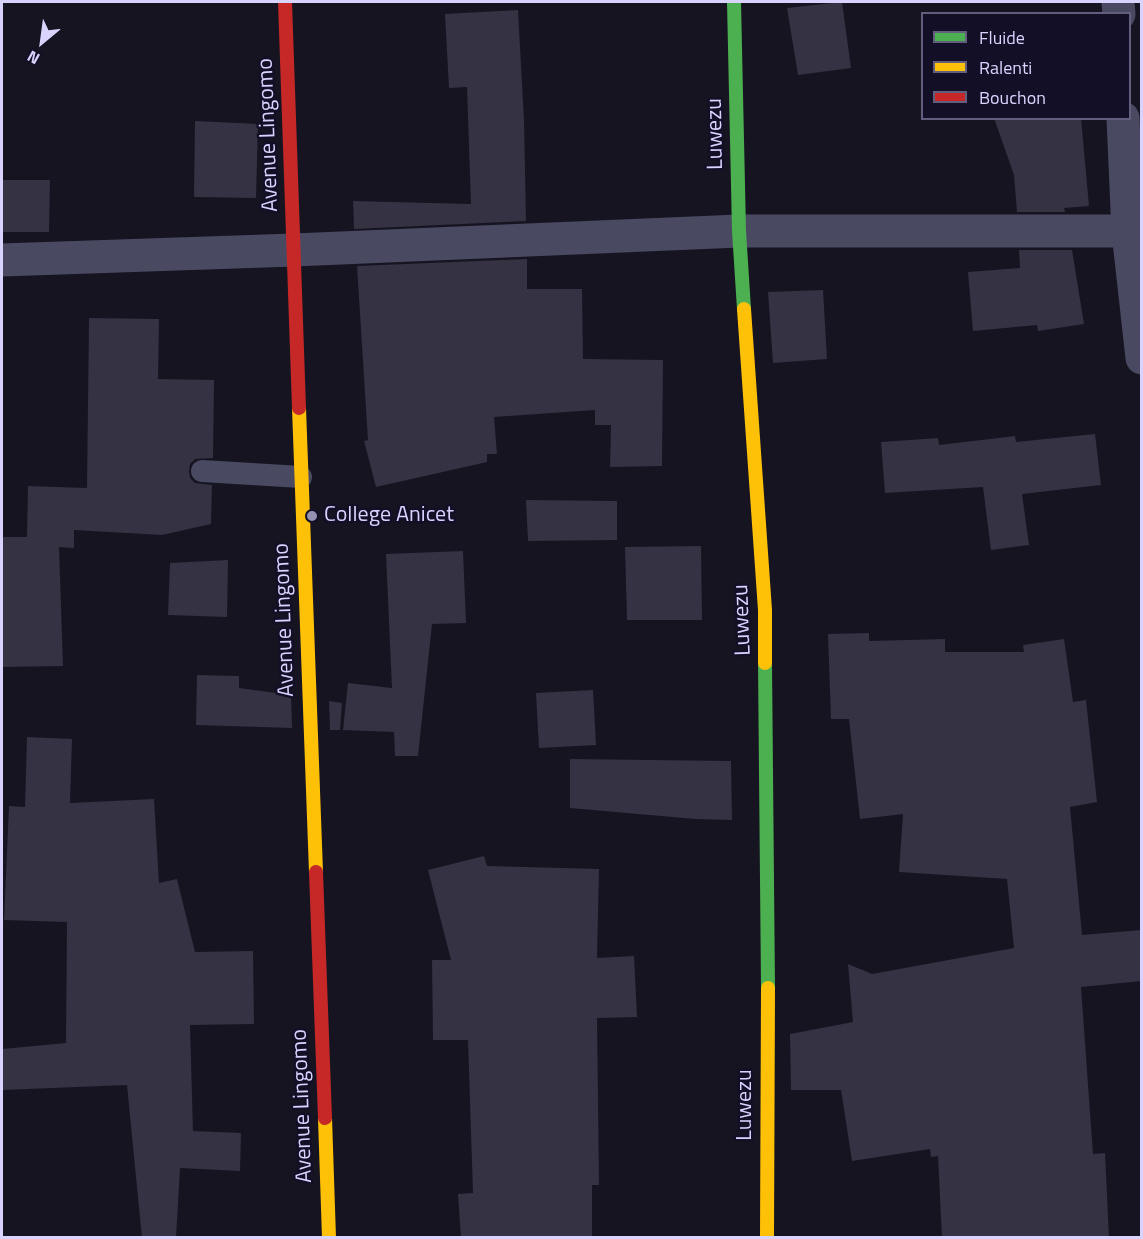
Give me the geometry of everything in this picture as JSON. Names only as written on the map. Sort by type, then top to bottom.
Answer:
[{"type":"street","name":"Avenue Lingomo","points":[[285,2],[329,1238]]},
{"type":"street","name":"Luwezu","points":[[734,2],[739,231],[765,610],[768,981],[767,1238]]},
{"type":"street","points":[[1123,120],[1135,232],[1142,358]]},
{"type":"street","points":[[2,260],[739,231],[1135,232]]},
{"type":"lane","points":[[202,471],[301,477]]},
{"type":"building","points":[[842,2],[851,68],[798,75],[787,8]]},
{"type":"building","points":[[518,10],[526,221],[354,229],[353,201],[471,204],[467,87],[449,88],[445,14]]},
{"type":"building","points":[[995,120],[1081,120],[1089,206],[1064,208],[1065,212],[1017,212],[1014,175]]},
{"type":"building","points":[[195,121],[258,124],[256,198],[194,197]]},
{"type":"building","points":[[2,180],[50,180],[49,232],[2,232]]},
{"type":"building","points":[[1019,250],[1072,250],[1084,324],[1038,331],[1037,325],[973,331],[968,272],[1020,268]]},
{"type":"building","points":[[527,259],[527,289],[582,289],[583,359],[663,360],[662,466],[610,467],[611,425],[595,425],[595,410],[494,417],[497,454],[487,454],[487,462],[376,487],[364,441],[368,440],[357,266]]},
{"type":"building","points":[[823,290],[827,359],[773,363],[768,292]]},
{"type":"building","points":[[89,318],[159,319],[158,379],[214,380],[213,458],[195,459],[190,464],[189,471],[190,478],[195,483],[212,485],[211,524],[162,535],[74,530],[74,548],[59,547],[63,666],[2,667],[2,537],[27,537],[28,486],[87,488]]},
{"type":"building","points":[[1095,434],[1101,485],[1022,494],[1029,545],[991,550],[983,487],[885,493],[881,442],[938,438],[939,445],[1015,436],[1016,442]]},
{"type":"building","points":[[526,500],[617,501],[617,540],[528,541]]},
{"type":"building","points":[[701,546],[702,620],[627,620],[625,547]]},
{"type":"building","points":[[463,551],[466,623],[432,624],[418,756],[395,756],[394,732],[343,730],[348,683],[392,688],[386,554]]},
{"type":"building","points":[[228,560],[227,617],[168,615],[170,563]]},
{"type":"building","points":[[869,633],[869,641],[945,639],[945,652],[1024,652],[1023,645],[1064,639],[1073,702],[1086,700],[1097,802],[1070,807],[1082,935],[1142,930],[1142,981],[1081,987],[1093,1154],[1105,1153],[1109,1238],[942,1238],[938,1156],[931,1157],[930,1149],[852,1161],[841,1090],[791,1090],[790,1034],[853,1022],[848,964],[872,974],[1014,948],[1007,879],[899,872],[903,814],[860,819],[849,719],[831,719],[828,634]]},
{"type":"building","points":[[197,675],[239,676],[239,688],[291,695],[292,728],[196,725]]},
{"type":"building","points":[[593,690],[596,745],[539,748],[536,693]]},
{"type":"building","points":[[329,701],[342,703],[340,730],[330,730]]},
{"type":"building","points":[[27,737],[72,739],[70,803],[154,799],[159,883],[177,879],[195,952],[253,951],[254,1024],[190,1025],[193,1131],[241,1133],[240,1171],[180,1168],[176,1238],[142,1238],[127,1085],[2,1090],[2,1049],[66,1043],[67,922],[4,920],[9,806],[25,807]]},
{"type":"building","points":[[570,759],[731,761],[732,820],[570,808]]},
{"type":"building","points":[[484,856],[487,866],[599,869],[597,958],[634,956],[637,1017],[597,1018],[599,1185],[592,1185],[592,1238],[461,1238],[458,1194],[473,1193],[468,1040],[433,1040],[432,960],[451,960],[428,870]]},
{"type":"traffic: fast","points":[[734,2],[739,231],[744,309]]},
{"type":"traffic: fast","points":[[765,663],[768,988]]},
{"type":"traffic: slow","points":[[744,309],[765,610],[765,663]]},
{"type":"traffic: slow","points":[[299,408],[316,872]]},
{"type":"traffic: slow","points":[[767,1238],[768,988]]},
{"type":"traffic: slow","points":[[325,1118],[329,1238]]},
{"type":"traffic: jam","points":[[285,2],[299,408]]},
{"type":"traffic: jam","points":[[316,872],[325,1118]]},
{"type":"place","name":"College Anicet","points":[[312,516]]}]
